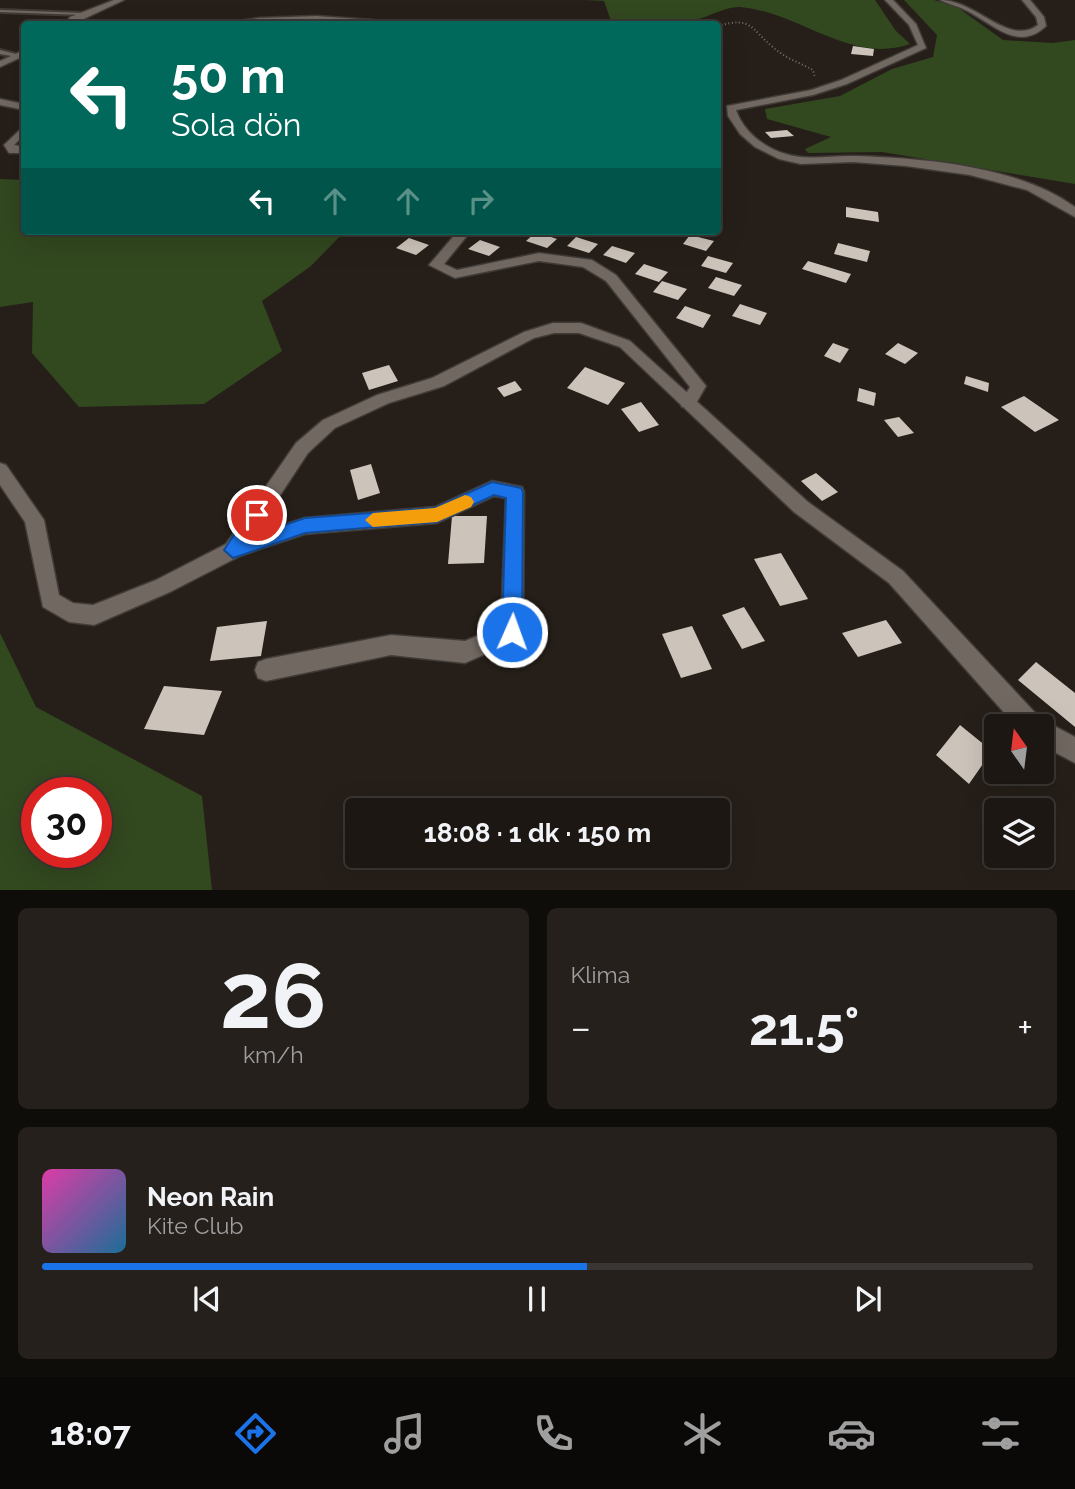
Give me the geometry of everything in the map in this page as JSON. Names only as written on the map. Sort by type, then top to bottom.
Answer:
[{"type":"street","points":[[74,21],[120,0]]},
{"type":"street","points":[[889,0],[912,24],[923,46],[844,82],[813,92],[738,104],[730,108],[755,143],[782,157],[797,160],[878,160],[980,173],[1035,190],[1075,213]]},
{"type":"street","points":[[944,0],[976,12],[1018,37],[1032,35],[1042,26],[1040,17],[1026,0]]},
{"type":"street","points":[[262,21],[366,21]]},
{"type":"street","points":[[0,64],[21,54]]},
{"type":"street","points":[[0,102],[21,106]]},
{"type":"street","points":[[21,132],[9,145],[13,151],[21,150]]},
{"type":"street","points":[[462,235],[436,265],[455,274],[540,257],[587,263],[611,278],[698,386],[688,402]]},
{"type":"street","points":[[233,550],[302,448],[330,424],[383,399],[438,382],[529,335],[553,328],[581,328],[625,344],[801,507],[896,577],[1021,714]]},
{"type":"street","points":[[0,470],[34,520],[50,600],[69,612],[94,615],[163,586],[233,550],[305,526],[437,515],[492,488],[515,492],[512,632],[465,652],[391,645],[266,670]]},
{"type":"street","points":[[1054,739],[1075,751]]},
{"type":"lane","points":[[0,11],[84,14]]},
{"type":"lane","points":[[0,52],[21,54]]},
{"type":"path","points":[[721,25],[731,22],[751,24],[781,53],[813,70],[816,80]]},
{"type":"green space","points":[[584,0],[875,0],[896,31],[910,44],[888,49],[867,48],[846,43],[762,11],[740,7],[683,21],[611,21],[604,1]]},
{"type":"green space","points":[[904,0],[934,0],[957,7],[1003,40],[1053,43],[1075,40],[1075,184],[882,152],[808,153],[805,149],[831,137],[767,119],[765,109],[840,96],[892,69],[933,57],[937,35]]},
{"type":"green space","points":[[0,179],[21,180],[21,235],[341,235],[311,266],[262,301],[282,351],[204,404],[79,407],[32,353],[33,302],[0,307]]},
{"type":"green space","points":[[0,633],[36,707],[202,796],[212,890],[0,890]]},
{"type":"building","points":[[853,46],[874,49],[873,56],[851,54]]},
{"type":"building","points":[[787,130],[794,136],[771,138],[765,132]]},
{"type":"building","points":[[846,207],[878,212],[879,222],[846,217]]},
{"type":"building","points":[[533,235],[557,239],[547,248],[526,241]]},
{"type":"building","points":[[690,235],[714,241],[706,251],[683,244]]},
{"type":"building","points":[[576,237],[598,244],[589,253],[567,246]]},
{"type":"building","points":[[409,238],[429,245],[416,255],[396,248]]},
{"type":"building","points":[[480,240],[500,247],[489,256],[468,249]]},
{"type":"building","points":[[838,243],[870,251],[867,262],[834,254]]},
{"type":"building","points":[[612,246],[635,253],[626,263],[603,255]]},
{"type":"building","points":[[708,256],[733,263],[726,273],[701,266]]},
{"type":"building","points":[[808,261],[851,274],[846,283],[802,269]]},
{"type":"building","points":[[644,264],[668,272],[659,282],[635,274]]},
{"type":"building","points":[[716,277],[742,285],[734,296],[708,288]]},
{"type":"building","points":[[662,281],[687,289],[678,300],[653,292]]},
{"type":"building","points":[[740,304],[767,313],[760,325],[732,316]]},
{"type":"building","points":[[685,306],[711,315],[703,328],[676,318]]},
{"type":"building","points":[[833,343],[849,349],[840,363],[824,356]]},
{"type":"building","points":[[898,343],[918,353],[905,364],[885,354]]},
{"type":"building","points":[[389,365],[398,381],[369,390],[362,373]]},
{"type":"building","points":[[585,367],[625,383],[608,405],[567,388]]},
{"type":"building","points":[[966,376],[989,383],[988,392],[964,384]]},
{"type":"building","points":[[515,381],[522,390],[504,397],[497,388]]},
{"type":"building","points":[[859,388],[876,393],[874,406],[857,401]]},
{"type":"building","points":[[1024,396],[1059,420],[1035,432],[1001,407]]},
{"type":"building","points":[[641,402],[659,425],[639,432],[621,409]]},
{"type":"building","points":[[899,417],[914,433],[898,437],[884,420]]},
{"type":"building","points":[[371,464],[380,493],[358,500],[350,470]]},
{"type":"building","points":[[816,473],[838,492],[822,501],[801,481]]},
{"type":"building","points":[[452,516],[487,516],[484,563],[448,564]]},
{"type":"building","points":[[781,553],[808,599],[780,606],[754,559]]},
{"type":"building","points":[[744,607],[765,641],[742,649],[722,615]]},
{"type":"building","points":[[886,620],[902,643],[858,657],[842,633]]},
{"type":"building","points":[[267,621],[261,656],[210,661],[217,627]]},
{"type":"building","points":[[692,626],[712,669],[681,678],[662,634]]},
{"type":"building","points":[[1036,662],[1075,693],[1075,727],[1018,680]]},
{"type":"building","points":[[164,686],[222,691],[204,735],[144,729]]},
{"type":"building","points":[[960,725],[984,744],[984,762],[969,784],[936,755]]},
{"type":"slow traffic","points":[[373,520],[437,515],[465,502]]},
{"type":"route","points":[[257,515],[233,550],[305,526],[437,515],[492,488],[515,492],[512,632]]}]
